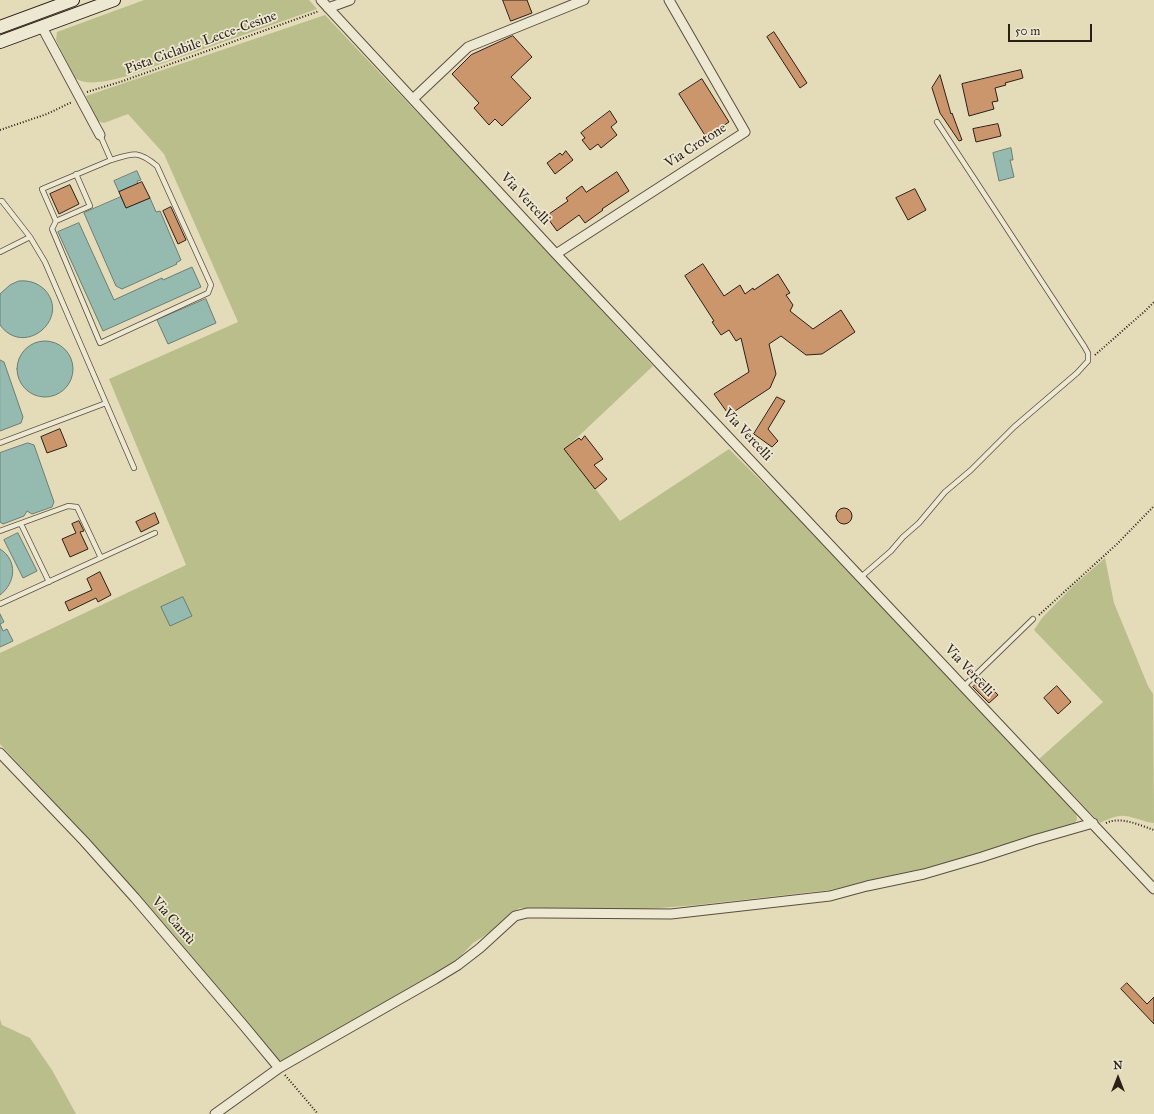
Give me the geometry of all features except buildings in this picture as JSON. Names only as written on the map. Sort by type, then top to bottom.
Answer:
[{"type":"main road","points":[[0,27],[73,0]]},
{"type":"main road","points":[[0,42],[114,0]]},
{"type":"street","name":"Via Vercelli","points":[[320,0],[556,254],[1154,888]]},
{"type":"street","points":[[328,8],[350,0]]},
{"type":"street","points":[[412,99],[468,48],[584,0]]},
{"type":"street","name":"Via Crotone","points":[[556,254],[745,132],[669,0]]},
{"type":"street","points":[[42,27],[100,135]]},
{"type":"street","name":"Via Cantù","points":[[0,753],[84,841],[135,898],[279,1068]]},
{"type":"street","points":[[215,1114],[279,1068],[458,965],[480,948],[515,916],[527,913],[543,912],[671,914],[830,896],[867,886],[924,874],[1034,840],[1095,826]]},
{"type":"lane","points":[[861,577],[891,552],[903,537],[919,523],[945,492],[971,470],[1014,427],[1077,373],[1088,361],[1088,353],[1084,346],[937,122]]},
{"type":"lane","points":[[100,135],[111,160]]},
{"type":"lane","points":[[56,221],[42,188],[76,174],[111,160],[130,154],[145,156],[157,166],[211,285],[208,292],[100,343],[52,229],[56,221],[90,206],[76,174]]},
{"type":"lane","points":[[0,201],[6,206],[30,237],[45,262],[134,468]]},
{"type":"lane","points":[[0,252],[30,237]]},
{"type":"lane","points":[[0,443],[106,403]]},
{"type":"lane","points":[[0,532],[68,506],[77,507],[101,558]]},
{"type":"lane","points":[[20,524],[50,582]]},
{"type":"lane","points":[[0,604],[155,533]]},
{"type":"lane","points":[[963,687],[1034,619]]},
{"type":"path","name":"Pista Ciclabile Lecce-Cesine","points":[[0,130],[47,114],[72,102],[86,92],[123,81],[328,8]]},
{"type":"path","points":[[1088,361],[1154,302]]},
{"type":"path","points":[[1034,619],[1112,549],[1154,506]]},
{"type":"path","points":[[1095,826],[1116,820],[1126,821],[1154,830]]},
{"type":"path","points":[[279,1068],[318,1114]]},
{"type":"green space","points":[[144,0],[309,0],[317,9],[124,77],[93,82],[80,81],[75,78],[56,40],[57,32]]},
{"type":"green space","points":[[325,15],[653,366],[565,449],[620,521],[729,449],[789,509],[1076,812],[1077,820],[1072,826],[923,870],[830,890],[697,905],[635,910],[519,908],[489,933],[473,943],[460,957],[386,1003],[286,1060],[278,1061],[97,848],[0,744],[0,653],[186,565],[109,379],[238,322],[164,154],[128,114],[104,123],[97,121],[86,96]]},
{"type":"green space","points":[[1105,558],[1114,603],[1148,686],[1153,694],[1154,823],[1118,816],[1100,823],[1039,759],[1103,702],[1034,630],[1042,618],[1072,587]]},
{"type":"green space","points":[[0,1019],[2,1025],[30,1038],[52,1070],[76,1114],[0,1114]]},
{"type":"water","points":[[1011,148],[1013,160],[1010,160],[1014,177],[999,181],[993,153]]},
{"type":"water","points":[[137,171],[141,180],[137,181],[138,184],[119,192],[114,181]]},
{"type":"water","points":[[121,197],[126,208],[150,198],[156,212],[160,211],[181,260],[176,263],[177,264],[122,289],[116,286],[84,213]]},
{"type":"water","points":[[79,223],[114,300],[162,278],[163,280],[192,267],[201,287],[103,331],[58,232]]},
{"type":"water","points":[[19,281],[33,282],[45,290],[52,301],[52,312],[49,323],[41,331],[32,336],[21,338],[10,334],[0,325],[0,294],[10,285]]},
{"type":"water","points":[[206,299],[216,323],[168,344],[157,320]]},
{"type":"water","points":[[45,341],[56,343],[65,349],[71,358],[73,369],[71,380],[65,389],[56,395],[45,397],[34,395],[25,389],[19,380],[17,369],[19,358],[25,349],[34,343]]},
{"type":"water","points":[[0,360],[4,362],[23,417],[21,423],[0,431]]},
{"type":"water","points":[[28,443],[34,445],[54,502],[52,507],[32,514],[27,511],[24,516],[3,524],[0,522],[0,453]]},
{"type":"water","points":[[18,533],[37,571],[23,578],[4,540]]},
{"type":"water","points":[[0,549],[10,559],[13,572],[9,584],[0,595]]},
{"type":"water","points":[[183,597],[192,616],[170,626],[161,607]]},
{"type":"water","points":[[0,614],[4,622],[0,624]]},
{"type":"water","points":[[0,624],[3,631],[7,629],[13,641],[0,647]]}]
